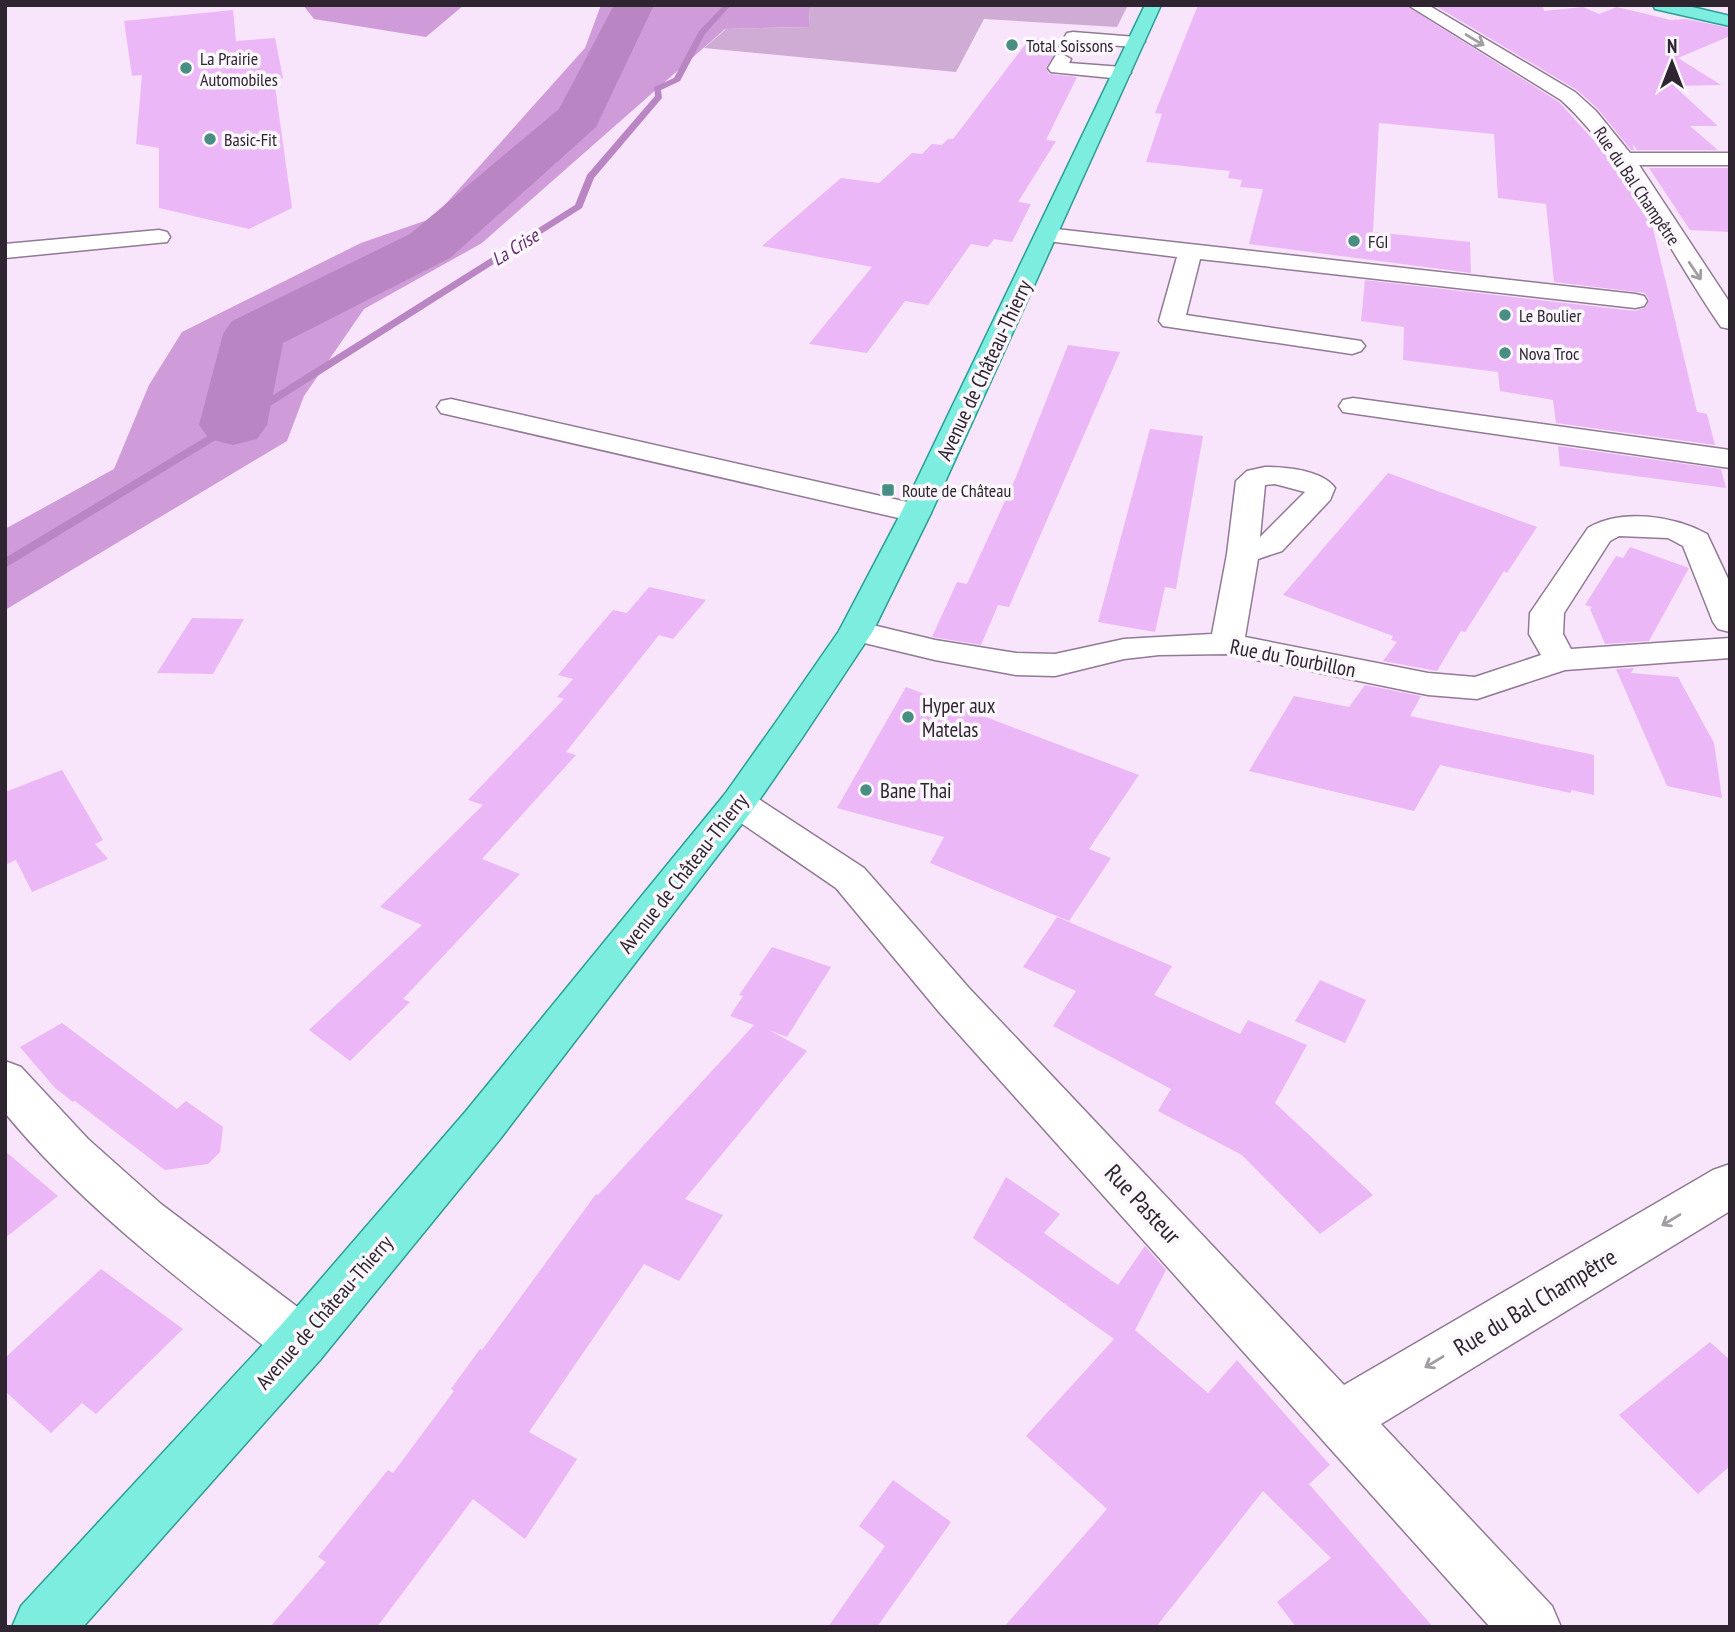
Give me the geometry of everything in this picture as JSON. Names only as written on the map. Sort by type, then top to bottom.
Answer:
[{"type":"main road","name":"Avenue de Château-Thierry","points":[[42,1627],[300,1342],[483,1125],[737,803],[856,631],[916,513],[1153,5]]},
{"type":"main road","points":[[1661,5],[1730,21]]},
{"type":"street","name":"Rue du Bal Champêtre","points":[[1416,5],[1568,96],[1589,115],[1623,159],[1730,322]]},
{"type":"street","points":[[1073,37],[1129,57],[1057,68],[1073,37]]},
{"type":"street","points":[[1623,159],[1730,159]]},
{"type":"street","points":[[1047,235],[1635,301]]},
{"type":"street","points":[[5,251],[159,237]]},
{"type":"street","points":[[1189,251],[1172,321],[1352,346]]},
{"type":"street","points":[[1353,406],[1730,459]]},
{"type":"street","points":[[451,407],[916,513]]},
{"type":"street","points":[[1561,660],[1546,634],[1547,613],[1599,535],[1613,526],[1675,529],[1696,541],[1730,622]]},
{"type":"street","points":[[1227,644],[1243,554]]},
{"type":"street","name":"Rue du Tourbillon","points":[[856,631],[935,650],[1016,664],[1055,665],[1124,649],[1159,645],[1227,644],[1428,684],[1477,688],[1561,660],[1730,648]]},
{"type":"street","name":"Rue Pasteur","points":[[737,803],[850,878],[954,1000],[1531,1627]]},
{"type":"street","points":[[5,1080],[41,1125],[161,1237],[300,1342]]},
{"type":"street","name":"Rue du Bal Champêtre","points":[[1340,1418],[1730,1185]]},
{"type":"shaded area","points":[[303,5],[464,5],[426,37],[314,19]]},
{"type":"shaded area","points":[[601,5],[810,5],[809,27],[725,29],[482,243],[364,309],[304,396],[287,441],[5,610],[5,529],[114,469],[149,385],[182,332],[361,243],[433,218],[585,48]]},
{"type":"shaded area","points":[[810,5],[1128,5],[1117,27],[984,19],[956,72],[704,48],[726,29],[809,27]]},
{"type":"building","points":[[1198,5],[1405,5],[1559,102],[1605,153],[1651,220],[1697,412],[1707,414],[1715,445],[1556,423],[1553,400],[1500,391],[1498,372],[1403,360],[1404,327],[1361,321],[1365,280],[1635,311],[1646,307],[1649,300],[1645,293],[1554,282],[1546,204],[1498,198],[1494,134],[1379,123],[1373,232],[1470,242],[1471,273],[1249,244],[1263,189],[1240,187],[1242,180],[1228,178],[1230,171],[1146,162],[1162,114],[1155,113]]},
{"type":"building","points":[[1434,5],[1543,5],[1544,11],[1583,7],[1599,14],[1617,7],[1671,20],[1686,19],[1730,28],[1730,36],[1678,58],[1721,85],[1674,86],[1718,126],[1690,126],[1718,150],[1637,150],[1633,144],[1634,150],[1631,150],[1598,109],[1577,90]]},
{"type":"building","points":[[233,10],[236,41],[275,38],[283,78],[274,79],[292,208],[249,229],[159,208],[159,148],[136,144],[142,75],[132,76],[124,21]]},
{"type":"building","points":[[1031,37],[1058,43],[1055,48],[1058,52],[1046,67],[1049,74],[1077,77],[1046,140],[1056,141],[1018,202],[1031,204],[1012,242],[994,239],[988,247],[971,244],[928,305],[905,301],[867,353],[809,344],[872,267],[762,246],[841,178],[879,183],[912,153],[922,154],[932,144],[942,145],[948,139],[953,139]]},
{"type":"building","points":[[1649,168],[1730,168],[1730,232],[1690,230]]},
{"type":"building","points":[[1068,345],[1120,352],[1009,607],[998,605],[981,645],[932,637],[957,582],[967,584],[1016,477]]},
{"type":"building","points":[[1150,429],[1203,436],[1176,589],[1165,587],[1155,632],[1098,622]]},
{"type":"building","points":[[1558,446],[1721,469],[1726,488],[1560,466]]},
{"type":"building","points":[[1388,473],[1537,527],[1507,573],[1504,571],[1465,632],[1461,631],[1437,671],[1383,661],[1397,642],[1391,640],[1393,636],[1283,595]]},
{"type":"building","points":[[1630,547],[1689,568],[1649,641],[1605,644],[1590,609],[1592,607],[1585,605],[1616,556],[1623,558]]},
{"type":"building","points":[[649,587],[706,600],[673,639],[659,635],[566,752],[576,755],[482,859],[520,874],[403,999],[410,1002],[350,1061],[309,1030],[422,925],[380,907],[483,805],[468,800],[564,699],[557,697],[573,679],[558,675],[613,610],[627,613]]},
{"type":"building","points":[[192,618],[244,619],[213,674],[157,673]]},
{"type":"building","points":[[1634,668],[1631,673],[1678,677],[1714,743],[1722,798],[1667,786],[1616,669]]},
{"type":"building","points":[[1365,685],[1421,696],[1410,716],[1594,755],[1594,795],[1571,790],[1571,793],[1440,765],[1414,811],[1249,771],[1294,696],[1349,707]]},
{"type":"building","points":[[906,687],[1139,775],[1089,849],[1111,858],[1069,921],[930,863],[944,837],[837,808]]},
{"type":"building","points":[[62,770],[103,840],[95,844],[108,859],[32,892],[16,860],[5,865],[5,792]]},
{"type":"building","points":[[1057,917],[1172,966],[1154,995],[1240,1034],[1248,1020],[1307,1045],[1275,1103],[1373,1195],[1320,1234],[1242,1155],[1158,1111],[1171,1089],[1053,1026],[1076,991],[1023,967]]},
{"type":"building","points":[[772,947],[831,967],[787,1037],[769,1030],[807,1051],[685,1199],[723,1215],[679,1281],[644,1264],[529,1432],[577,1459],[525,1539],[473,1499],[377,1627],[270,1627],[326,1562],[318,1557],[388,1470],[393,1473],[454,1391],[451,1389],[480,1349],[482,1350],[596,1194],[598,1195],[754,1025],[730,1016],[743,996],[739,995]]},
{"type":"building","points":[[1320,980],[1366,1000],[1345,1043],[1295,1021]]},
{"type":"building","points":[[62,1023],[177,1109],[186,1101],[223,1127],[220,1152],[208,1164],[165,1170],[55,1088],[20,1047]]},
{"type":"building","points":[[5,1151],[58,1196],[5,1238]]},
{"type":"building","points":[[1006,1177],[1060,1214],[1044,1233],[1118,1285],[1145,1246],[1166,1270],[1135,1330],[1208,1393],[1237,1360],[1330,1465],[1309,1484],[1433,1627],[1296,1627],[1277,1602],[1331,1558],[1263,1491],[1156,1627],[1004,1627],[1107,1509],[1026,1436],[1114,1339],[973,1238]]},
{"type":"building","points":[[101,1269],[183,1329],[96,1414],[82,1403],[51,1433],[5,1391],[5,1358]]},
{"type":"building","points":[[1710,1342],[1730,1360],[1730,1466],[1698,1494],[1619,1415]]},
{"type":"building","points":[[893,1480],[951,1522],[877,1627],[828,1627],[885,1546],[859,1526]]},
{"type":"waterway","name":"La Crise","points":[[233,425],[254,334],[430,246],[579,117],[634,5]]},
{"type":"waterway","name":"La Crise","points":[[5,564],[233,425],[579,206],[590,177],[659,96],[657,89],[677,79],[702,33],[728,5]]},
{"type":"place","name":"Total Soissons","points":[[1012,45]]},
{"type":"place","name":"La Prairie Automobiles","points":[[186,68]]},
{"type":"place","name":"Basic-Fit","points":[[210,139]]},
{"type":"place","name":"FGI","points":[[1354,241]]},
{"type":"place","name":"Le Boulier","points":[[1505,315]]},
{"type":"place","name":"Nova Troc","points":[[1505,353]]},
{"type":"place","name":"Route de Château","points":[[888,490]]},
{"type":"place","name":"Hyper aux Matelas","points":[[908,717]]},
{"type":"place","name":"Bane Thai","points":[[866,790]]}]
